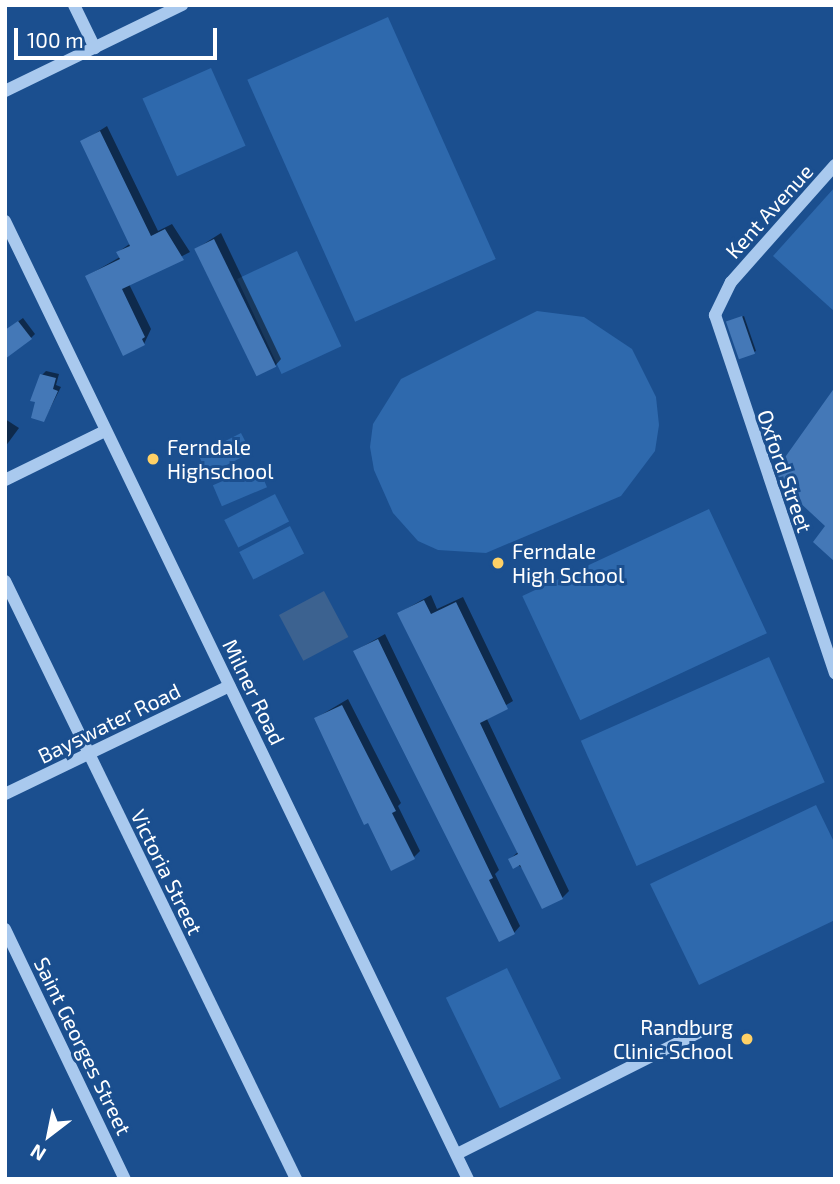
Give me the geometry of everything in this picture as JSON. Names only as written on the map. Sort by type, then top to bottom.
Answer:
[{"type":"street","points":[[74,5],[94,48]]},
{"type":"street","points":[[5,90],[182,5]]},
{"type":"street","name":"Kent Avenue","points":[[731,282],[835,165]]},
{"type":"street","name":"Milner Road","points":[[5,221],[468,1179]]},
{"type":"street","name":"Oxford Street","points":[[731,282],[715,315],[722,342],[835,673]]},
{"type":"street","points":[[5,480],[105,431]]},
{"type":"street","name":"Victoria Street","points":[[5,581],[296,1179]]},
{"type":"street","name":"Bayswater Road","points":[[5,794],[229,686]]},
{"type":"street","name":"Saint Georges Street","points":[[5,929],[125,1179]]},
{"type":"street","points":[[457,1154],[698,1033]]},
{"type":"shaded area","points":[[388,17],[496,259],[355,322],[247,80]]},
{"type":"shaded area","points":[[211,68],[246,146],[177,176],[142,99]]},
{"type":"shaded area","points":[[835,187],[835,312],[773,256]]},
{"type":"shaded area","points":[[297,251],[341,346],[282,374],[237,279]]},
{"type":"shaded area","points":[[537,311],[584,317],[632,349],[656,397],[659,425],[655,451],[621,496],[486,553],[438,550],[418,541],[393,513],[374,470],[370,447],[373,424],[401,379]]},
{"type":"shaded area","points":[[241,433],[251,453],[208,474],[198,455]]},
{"type":"shaded area","points":[[258,466],[267,487],[222,506],[213,485]]},
{"type":"shaded area","points":[[275,494],[289,522],[238,547],[224,520]]},
{"type":"shaded area","points":[[709,509],[767,633],[580,720],[522,596]]},
{"type":"shaded area","points":[[290,526],[304,554],[253,579],[239,552]]},
{"type":"shaded area","points":[[324,591],[348,637],[303,661],[279,615]]},
{"type":"shaded area","points":[[769,657],[825,782],[637,866],[581,741]]},
{"type":"shaded area","points":[[816,805],[835,844],[835,920],[699,985],[650,884]]},
{"type":"shaded area","points":[[507,968],[561,1079],[500,1108],[446,998]]},
{"type":"building","points":[[100,131],[151,236],[165,229],[184,260],[122,289],[145,337],[142,339],[145,345],[123,356],[85,276],[120,259],[116,252],[130,246],[80,141]]},
{"type":"building","points":[[214,239],[276,367],[256,376],[194,249]]},
{"type":"building","points":[[742,316],[755,354],[739,359],[726,322]]},
{"type":"building","points":[[18,321],[32,339],[5,359],[5,330]]},
{"type":"building","points":[[40,374],[56,378],[53,389],[58,391],[44,422],[31,418],[35,402],[30,401]]},
{"type":"building","points":[[835,387],[835,562],[813,542],[825,526],[782,486],[776,470]]},
{"type":"building","points":[[424,600],[431,614],[456,602],[508,709],[480,723],[563,899],[542,909],[520,865],[513,869],[508,859],[518,854],[397,613]]},
{"type":"building","points":[[378,639],[493,878],[489,880],[515,934],[499,942],[353,651]]},
{"type":"building","points":[[342,705],[396,811],[392,813],[415,859],[391,871],[368,823],[364,825],[314,718]]},
{"type":"place","name":"Ferndale Highschool","points":[[153,459]]},
{"type":"place","name":"Ferndale High School","points":[[498,563]]},
{"type":"place","name":"Randburg Clinic School","points":[[747,1039]]}]
